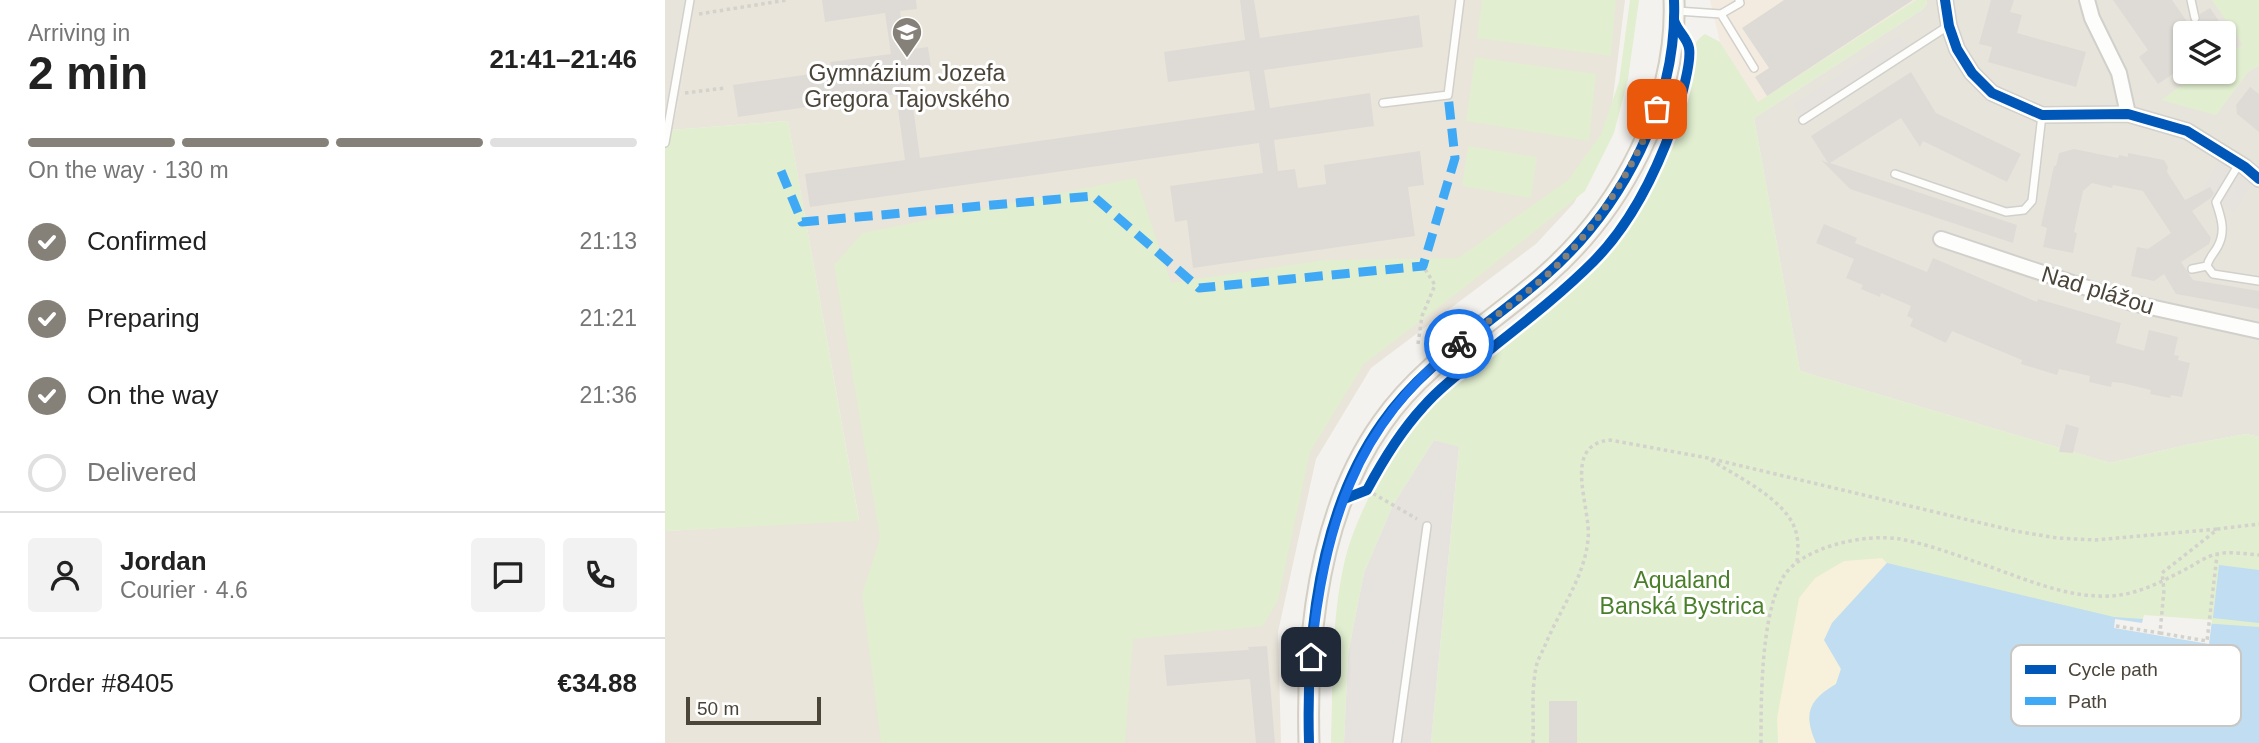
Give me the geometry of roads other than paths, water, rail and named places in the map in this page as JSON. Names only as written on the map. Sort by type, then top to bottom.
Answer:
[{"type":"street","points":[[1945,0],[1949,26],[1957,49],[1972,73],[1991,93],[2042,115],[2128,114],[2187,131],[2259,179]]},
{"type":"street","points":[[2087,0],[2092,18],[2119,73],[2128,114]]},
{"type":"street","points":[[1309,743],[1309,678],[1324,561],[1344,499],[1365,450],[1395,406],[1451,350],[1546,275],[1578,244],[1621,185],[1641,148],[1657,109],[1666,71],[1674,6]]},
{"type":"street","name":"Nad plážou","points":[[1941,239],[2132,303],[2259,331]]},
{"type":"lane","points":[[665,143],[668,112],[675,94],[690,0]]},
{"type":"lane","points":[[1383,103],[1448,95],[1460,0]]},
{"type":"lane","points":[[1674,6],[1721,14],[1740,3],[1739,0]]},
{"type":"lane","points":[[2191,0],[2195,18]]},
{"type":"lane","points":[[1721,14],[1754,68]]},
{"type":"lane","points":[[1803,120],[1949,26]]},
{"type":"lane","points":[[1895,174],[2006,212],[2024,210],[2032,201],[2042,115]]},
{"type":"lane","points":[[2239,164],[2216,202],[2223,233],[2218,246],[2209,257],[2207,266],[2213,274],[2259,281]]},
{"type":"lane","points":[[2192,269],[2207,266]]},
{"type":"lane","points":[[1397,743],[1427,526]]},
{"type":"water","points":[[1887,563],[2114,617],[2259,627],[2259,743],[1816,743],[1810,723],[1811,708],[1820,696],[1836,684],[1841,669],[1824,640],[1832,623]]},
{"type":"water","points":[[2219,565],[2259,570],[2259,623],[2213,618]]},
{"type":"place","name":"Gymnázium Jozefa Gregora Tajovského","points":[[907,59]]},
{"type":"park label","name":"Aqualand Banská Bystrica","points":[[1682,593]]}]
